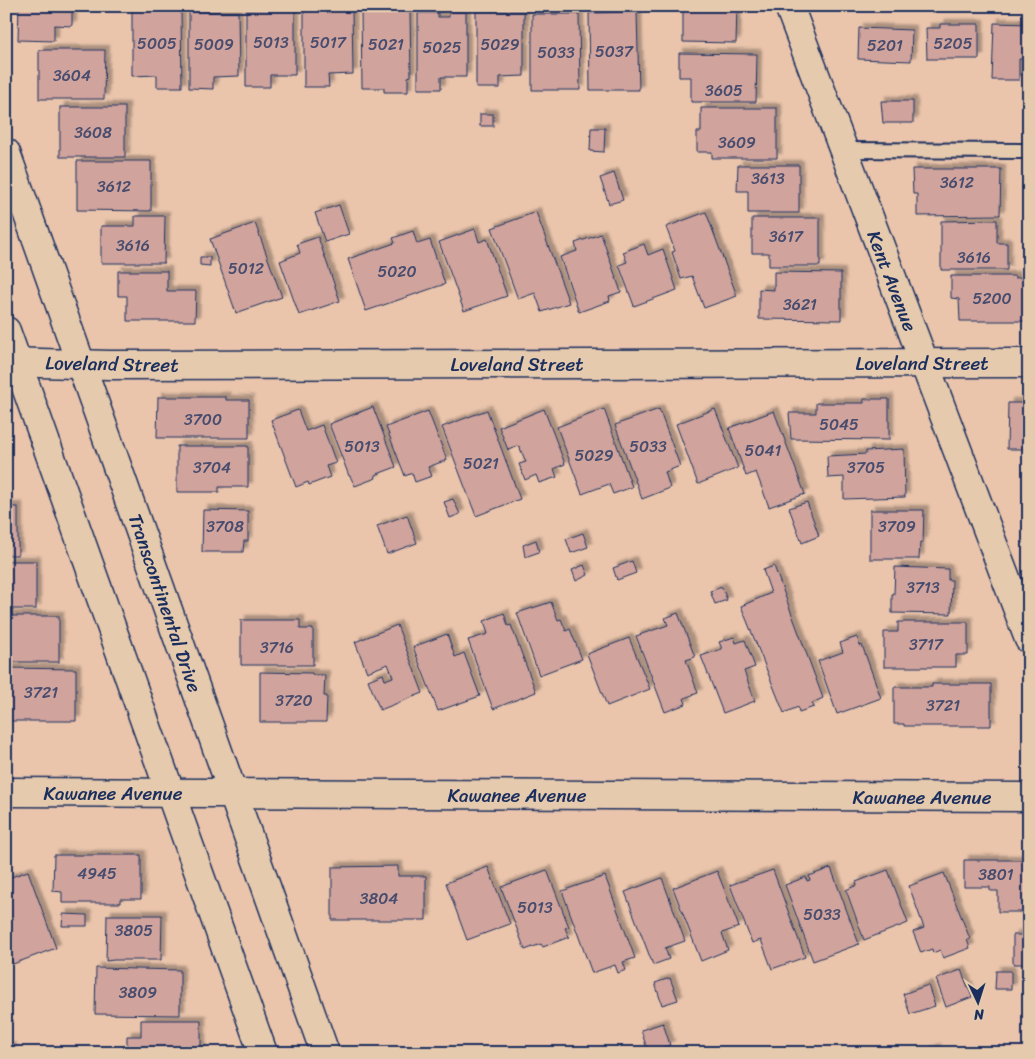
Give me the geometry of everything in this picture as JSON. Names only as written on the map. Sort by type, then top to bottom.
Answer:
[{"type":"street","name":"Kent Avenue","points":[[789,6],[1029,639]]},
{"type":"street","name":"Transcontinental Drive","points":[[6,153],[325,1053]]},
{"type":"street","points":[[6,331],[12,362],[171,793],[263,1053]]},
{"type":"street","name":"Loveland Street","points":[[12,362],[81,365],[1029,363]]},
{"type":"street","name":"Kawanee Avenue","points":[[6,792],[1029,798]]},
{"type":"lane","points":[[842,150],[1029,151]]},
{"type":"building","points":[[19,6],[72,6],[72,26],[54,25],[54,41],[18,40]]},
{"type":"building","points":[[683,6],[737,6],[736,43],[683,42]]},
{"type":"building","points":[[295,9],[295,75],[270,75],[270,87],[246,87],[246,10]]},
{"type":"building","points":[[304,9],[352,9],[353,74],[328,75],[329,87],[304,87]]},
{"type":"building","points":[[132,10],[181,10],[182,87],[157,87],[157,75],[132,76]]},
{"type":"building","points":[[361,11],[410,11],[411,76],[408,77],[408,92],[384,92],[384,88],[362,88]]},
{"type":"building","points":[[476,11],[524,11],[524,76],[500,77],[500,88],[476,88]]},
{"type":"building","points":[[189,12],[238,12],[239,76],[213,77],[213,89],[189,88]]},
{"type":"building","points":[[449,12],[466,12],[466,77],[441,77],[441,89],[418,89],[418,13],[438,13],[438,17],[449,17]]},
{"type":"building","points":[[637,12],[639,90],[590,90],[589,13]]},
{"type":"building","points":[[532,14],[579,14],[580,90],[532,90]]},
{"type":"building","points":[[994,23],[1029,24],[1029,59],[1019,59],[1019,80],[992,80]]},
{"type":"building","points":[[940,24],[979,24],[979,59],[927,59],[926,28],[940,28]]},
{"type":"building","points":[[859,28],[912,30],[911,61],[858,59]]},
{"type":"building","points":[[39,50],[105,50],[104,99],[39,99]]},
{"type":"building","points":[[679,53],[757,54],[756,102],[691,102],[691,77],[679,77]]},
{"type":"building","points":[[881,101],[913,101],[913,123],[883,123]]},
{"type":"building","points":[[60,107],[125,107],[125,157],[60,157]]},
{"type":"building","points":[[701,108],[777,108],[777,158],[712,158],[712,152],[697,152],[697,132],[701,132]]},
{"type":"building","points":[[480,114],[493,114],[493,126],[480,126]]},
{"type":"building","points":[[591,128],[605,128],[604,152],[590,151]]},
{"type":"building","points":[[77,161],[151,161],[151,211],[77,210]]},
{"type":"building","points":[[738,165],[799,165],[799,213],[748,213],[748,191],[737,191]]},
{"type":"building","points":[[912,169],[1001,169],[1000,215],[917,216],[917,194],[913,194]]},
{"type":"building","points":[[614,173],[623,200],[609,204],[600,178]]},
{"type":"building","points":[[339,205],[349,234],[325,242],[315,213]]},
{"type":"building","points":[[536,212],[569,303],[542,312],[535,293],[518,299],[492,228]]},
{"type":"building","points":[[706,212],[737,296],[704,308],[692,276],[681,279],[672,252],[675,251],[666,227]]},
{"type":"building","points":[[135,216],[165,216],[164,263],[101,263],[101,226],[135,226]]},
{"type":"building","points":[[752,218],[820,218],[820,266],[769,266],[769,253],[752,253]]},
{"type":"building","points":[[997,220],[997,243],[1007,243],[1007,270],[941,270],[941,221]]},
{"type":"building","points":[[255,223],[282,297],[236,313],[210,239]]},
{"type":"building","points":[[475,229],[479,242],[487,239],[507,296],[464,311],[439,242]]},
{"type":"building","points":[[413,231],[417,244],[430,240],[445,284],[366,311],[348,259],[395,243],[393,238]]},
{"type":"building","points":[[601,234],[621,292],[609,296],[610,301],[579,312],[560,257],[577,251],[575,243]]},
{"type":"building","points":[[318,237],[340,301],[299,315],[280,261],[300,253],[297,244]]},
{"type":"building","points":[[644,244],[648,255],[663,249],[677,290],[634,306],[619,265],[627,262],[623,252]]},
{"type":"building","points":[[200,257],[210,257],[210,266],[200,265]]},
{"type":"building","points":[[118,271],[167,271],[167,291],[196,291],[195,321],[127,321],[127,296],[118,296]]},
{"type":"building","points":[[774,272],[841,273],[841,320],[759,319],[759,289],[774,290]]},
{"type":"building","points":[[951,276],[1027,277],[1029,283],[1028,321],[960,321],[959,299],[951,298]]},
{"type":"building","points":[[158,397],[226,397],[226,400],[249,400],[249,438],[157,438]]},
{"type":"building","points":[[864,399],[889,399],[889,440],[791,439],[789,413],[816,413],[816,403],[864,403]]},
{"type":"building","points":[[1008,403],[1029,403],[1029,449],[1007,449]]},
{"type":"building","points":[[373,407],[396,467],[375,475],[376,478],[355,486],[349,476],[329,424]]},
{"type":"building","points":[[544,409],[565,464],[554,469],[557,477],[539,483],[536,475],[525,480],[519,464],[526,462],[519,446],[508,450],[499,427]]},
{"type":"building","points":[[604,409],[632,487],[613,494],[609,484],[582,494],[557,427]]},
{"type":"building","points":[[659,409],[680,466],[665,472],[670,488],[642,499],[615,425]]},
{"type":"building","points":[[715,409],[738,468],[698,484],[676,424]]},
{"type":"building","points":[[298,410],[306,431],[322,425],[336,463],[326,466],[330,477],[309,485],[308,482],[296,487],[271,420]]},
{"type":"building","points":[[487,410],[520,499],[476,516],[442,427]]},
{"type":"building","points":[[428,411],[447,460],[428,467],[432,476],[415,482],[412,473],[405,476],[386,427]]},
{"type":"building","points":[[774,411],[805,494],[769,507],[756,472],[746,476],[729,428]]},
{"type":"building","points":[[177,446],[248,446],[248,487],[219,487],[219,492],[177,492]]},
{"type":"building","points":[[904,449],[905,497],[844,499],[844,477],[828,478],[827,456],[866,454],[866,451]]},
{"type":"building","points":[[1027,456],[1029,456],[1029,502],[1027,502]]},
{"type":"building","points":[[453,499],[460,514],[450,518],[444,502]]},
{"type":"building","points":[[807,502],[819,536],[802,543],[789,508]]},
{"type":"building","points":[[6,507],[18,507],[18,555],[6,555]]},
{"type":"building","points":[[203,510],[248,511],[248,541],[244,541],[243,552],[202,552]]},
{"type":"building","points":[[870,510],[924,510],[923,542],[920,542],[919,559],[870,559]]},
{"type":"building","points":[[407,515],[417,543],[387,554],[377,526]]},
{"type":"building","points":[[583,533],[588,547],[571,553],[566,539]]},
{"type":"building","points":[[536,540],[539,552],[525,557],[523,545]]},
{"type":"building","points":[[6,561],[36,561],[36,609],[6,609]]},
{"type":"building","points":[[632,561],[636,573],[617,580],[613,568]]},
{"type":"building","points":[[584,565],[588,575],[576,581],[572,570]]},
{"type":"building","points":[[774,566],[823,698],[812,703],[814,707],[799,712],[798,707],[784,713],[741,606],[771,593],[763,570]]},
{"type":"building","points":[[895,567],[948,569],[948,580],[952,580],[951,614],[892,613]]},
{"type":"building","points":[[722,587],[727,600],[715,604],[710,591]]},
{"type":"building","points":[[551,602],[558,620],[561,619],[566,631],[570,629],[582,659],[539,675],[517,613]]},
{"type":"building","points":[[504,613],[508,626],[511,625],[536,692],[493,709],[468,640],[488,634],[484,621]]},
{"type":"building","points":[[678,613],[695,657],[686,660],[698,693],[684,698],[686,704],[665,712],[636,636],[668,625],[665,618]]},
{"type":"building","points":[[6,616],[59,616],[59,662],[6,662]]},
{"type":"building","points":[[241,620],[300,620],[300,629],[313,629],[313,665],[241,665]]},
{"type":"building","points":[[898,622],[968,622],[968,655],[956,655],[956,667],[884,667],[884,632],[898,632]]},
{"type":"building","points":[[397,625],[423,693],[380,710],[368,680],[383,674],[385,680],[393,677],[388,664],[367,672],[355,642]]},
{"type":"building","points":[[447,634],[455,657],[464,653],[480,696],[438,711],[413,647]]},
{"type":"building","points":[[734,637],[736,643],[745,640],[755,667],[744,671],[755,701],[723,713],[701,656],[722,649],[719,642]]},
{"type":"building","points":[[857,637],[860,646],[862,645],[881,698],[837,714],[818,661],[843,652],[840,643]]},
{"type":"building","points":[[629,638],[650,689],[607,706],[587,654]]},
{"type":"building","points":[[6,668],[76,669],[76,721],[6,721]]},
{"type":"building","points":[[260,672],[325,675],[324,696],[327,696],[326,722],[260,722]]},
{"type":"building","points":[[932,684],[991,684],[991,726],[904,726],[904,724],[894,724],[894,687],[932,687]]},
{"type":"building","points":[[54,855],[141,855],[141,899],[120,899],[120,903],[62,903],[62,892],[53,891]]},
{"type":"building","points":[[964,860],[1029,860],[1029,912],[998,912],[998,891],[990,891],[990,887],[964,887]]},
{"type":"building","points":[[398,866],[398,876],[426,876],[426,920],[332,920],[332,867]]},
{"type":"building","points":[[488,867],[510,924],[467,940],[446,883]]},
{"type":"building","points":[[831,868],[859,944],[813,961],[785,885],[806,877],[807,881],[810,880],[809,876]]},
{"type":"building","points":[[547,870],[569,927],[565,928],[569,937],[543,947],[541,944],[525,950],[501,887]]},
{"type":"building","points":[[773,870],[805,957],[772,969],[761,940],[752,943],[730,885]]},
{"type":"building","points":[[888,870],[908,923],[864,940],[846,890],[857,885],[856,882]]},
{"type":"building","points":[[28,871],[56,948],[13,964],[6,946],[6,879]]},
{"type":"building","points":[[717,871],[739,927],[722,933],[728,950],[701,961],[673,888]]},
{"type":"building","points":[[944,873],[970,939],[967,940],[970,948],[943,958],[940,950],[933,953],[932,949],[921,953],[913,932],[924,928],[909,886]]},
{"type":"building","points":[[605,876],[635,958],[623,962],[626,970],[618,973],[615,965],[592,973],[562,891]]},
{"type":"building","points":[[662,878],[685,941],[665,948],[669,959],[653,965],[625,892]]},
{"type":"building","points":[[63,914],[87,915],[87,926],[62,926]]},
{"type":"building","points":[[107,915],[162,915],[161,960],[106,961]]},
{"type":"building","points":[[1026,932],[1029,932],[1029,967],[1026,967],[1026,964],[1013,964],[1013,935],[1026,935]]},
{"type":"building","points":[[96,968],[180,970],[180,1015],[95,1014]]},
{"type":"building","points":[[961,970],[972,997],[946,1007],[936,979]]},
{"type":"building","points":[[996,971],[1011,971],[1011,989],[995,989]]},
{"type":"building","points":[[670,978],[678,1000],[662,1005],[655,983]]},
{"type":"building","points":[[1025,978],[1029,978],[1029,1020],[1025,1020]]},
{"type":"building","points":[[928,985],[935,1006],[910,1014],[903,994]]},
{"type":"building","points":[[141,1020],[201,1020],[201,1053],[119,1053],[119,1051],[127,1051],[127,1036],[141,1036]]},
{"type":"building","points":[[663,1023],[670,1045],[648,1052],[641,1030]]},
{"type":"building","points":[[11,1047],[13,1053],[6,1053],[6,1049]]},
{"type":"building","points":[[936,1048],[937,1053],[923,1053]]}]
